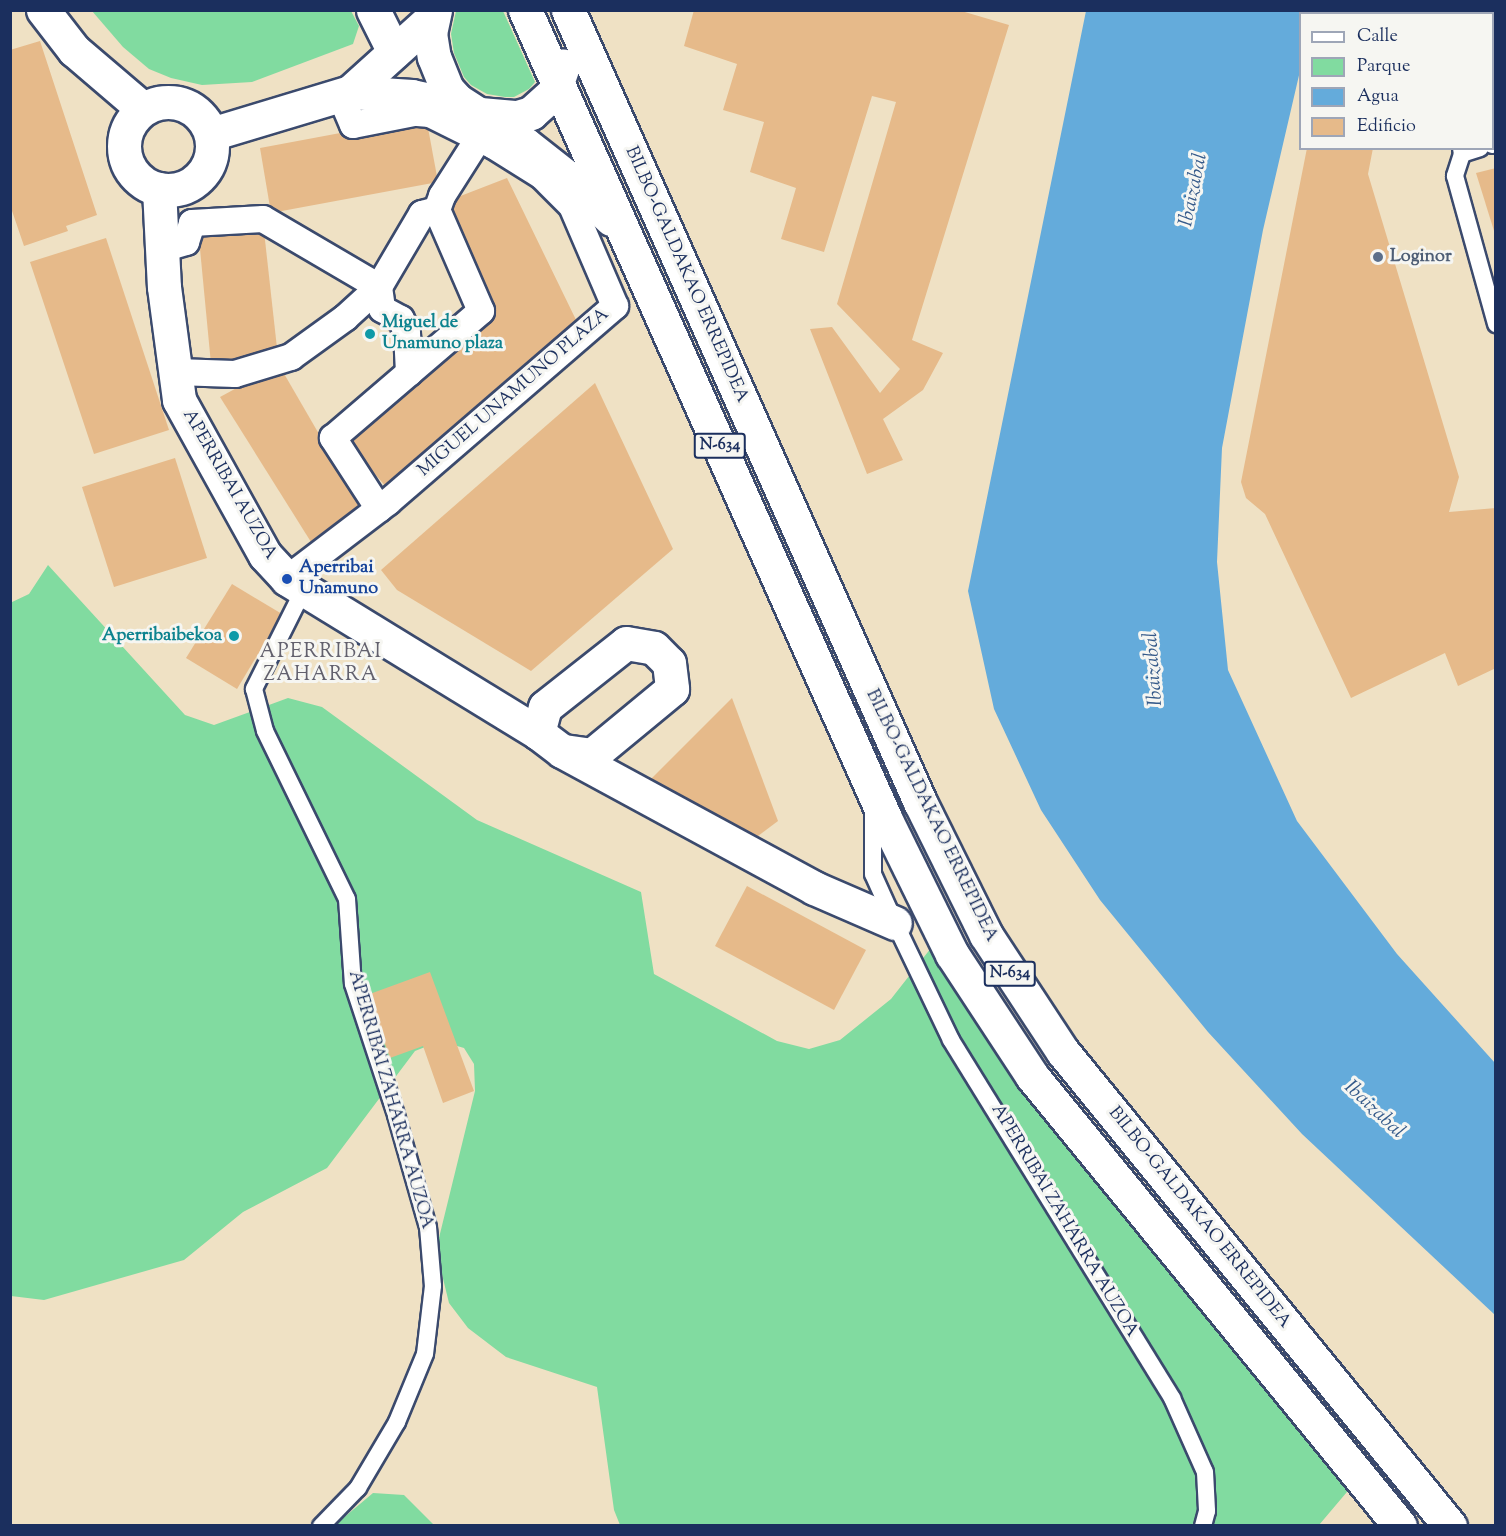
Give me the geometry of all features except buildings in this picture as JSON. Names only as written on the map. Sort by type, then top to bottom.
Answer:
[{"type":"main road","points":[[43,10],[74,50],[143,109]]},
{"type":"main road","points":[[373,10],[394,51]]},
{"type":"main road","name":"N-634","points":[[525,10],[873,792],[952,954],[1032,1076],[1400,1526]]},
{"type":"main road","points":[[345,93],[434,14]]},
{"type":"main road","points":[[434,14],[430,33],[437,68],[447,89],[475,120],[567,177],[624,231]]},
{"type":"main road","points":[[475,120],[517,117],[531,113],[554,92],[575,16]]},
{"type":"main road","name":"BILBO-GALDAKAO ERREPIDEA","points":[[575,16],[920,802],[986,935],[1063,1052],[1450,1526]]},
{"type":"main road","name":"MIGUEL UNAMUNO PLAZA","points":[[211,134],[345,93],[412,96],[475,120]]},
{"type":"main road","points":[[175,102],[191,108],[203,120],[211,134],[212,152],[206,169],[194,182],[177,189],[159,189],[144,182],[132,170],[125,154],[125,137],[131,122],[143,109],[159,103],[175,102]]},
{"type":"main road","name":"APERRIBAI AUZOA","points":[[159,189],[164,287],[179,400],[265,555],[296,584]]},
{"type":"main road","points":[[296,584],[550,742],[814,888],[895,923]]},
{"type":"street","points":[[379,509],[333,438],[481,311],[437,210],[475,120]]},
{"type":"street","name":"MIGUEL UNAMUNO PLAZA","points":[[296,584],[379,509],[615,306],[572,206],[542,176],[475,120]]},
{"type":"street","points":[[176,372],[235,374],[291,357],[345,318],[380,287],[422,214],[437,210]]},
{"type":"street","points":[[162,249],[186,242],[192,223],[263,219],[380,287]]},
{"type":"street","points":[[380,287],[382,309],[401,320],[407,333],[409,373]]},
{"type":"lane","points":[[1462,151],[1455,176],[1496,324]]},
{"type":"lane","name":"APERRIBAI ZAHARRA AUZOA","points":[[296,584],[254,689],[266,731],[347,898],[353,984],[396,1114],[428,1227],[433,1286],[424,1354],[397,1422],[358,1488],[321,1526]]},
{"type":"lane","name":"APERRIBAI ZAHARRA AUZOA","points":[[873,792],[873,874],[895,923],[951,1040],[1173,1398],[1205,1472],[1207,1511],[1203,1526]]},
{"type":"green space","points":[[92,11],[351,11],[359,26],[353,44],[252,82],[202,85],[171,78],[149,69],[123,47]]},
{"type":"green space","points":[[456,11],[503,11],[535,82],[529,89],[514,97],[505,97],[487,94],[471,85],[464,77],[454,53],[451,34]]},
{"type":"green space","points":[[48,565],[185,715],[214,725],[288,698],[322,707],[477,820],[641,892],[654,974],[777,1041],[809,1049],[840,1040],[891,999],[931,948],[1352,1486],[1319,1525],[620,1525],[614,1510],[597,1387],[506,1357],[468,1328],[449,1303],[436,1250],[475,1091],[474,1064],[464,1048],[440,1041],[415,1051],[327,1168],[243,1212],[184,1260],[44,1300],[11,1296],[10,603],[29,594]]},
{"type":"green space","points":[[373,1493],[404,1495],[434,1525],[335,1525]]},
{"type":"water","name":"Ibaizabal","points":[[1086,11],[1316,11],[1299,12],[1299,75],[1263,230],[1222,448],[1217,562],[1228,670],[1297,821],[1397,954],[1495,1063],[1495,1315],[1302,1134],[1208,1032],[1100,900],[1041,810],[994,709],[968,591]]},
{"type":"place","name":"Loginor","points":[[1378,257]]},
{"type":"place","name":"Miguel de Unamuno plaza","points":[[370,334]]},
{"type":"place","name":"Aperribai Unamuno","points":[[287,579]]},
{"type":"place","name":"Aperribaibekoa","points":[[234,636]]},
{"type":"district","name":"APERRIBAI ZAHARRA","points":[[321,664]]}]
